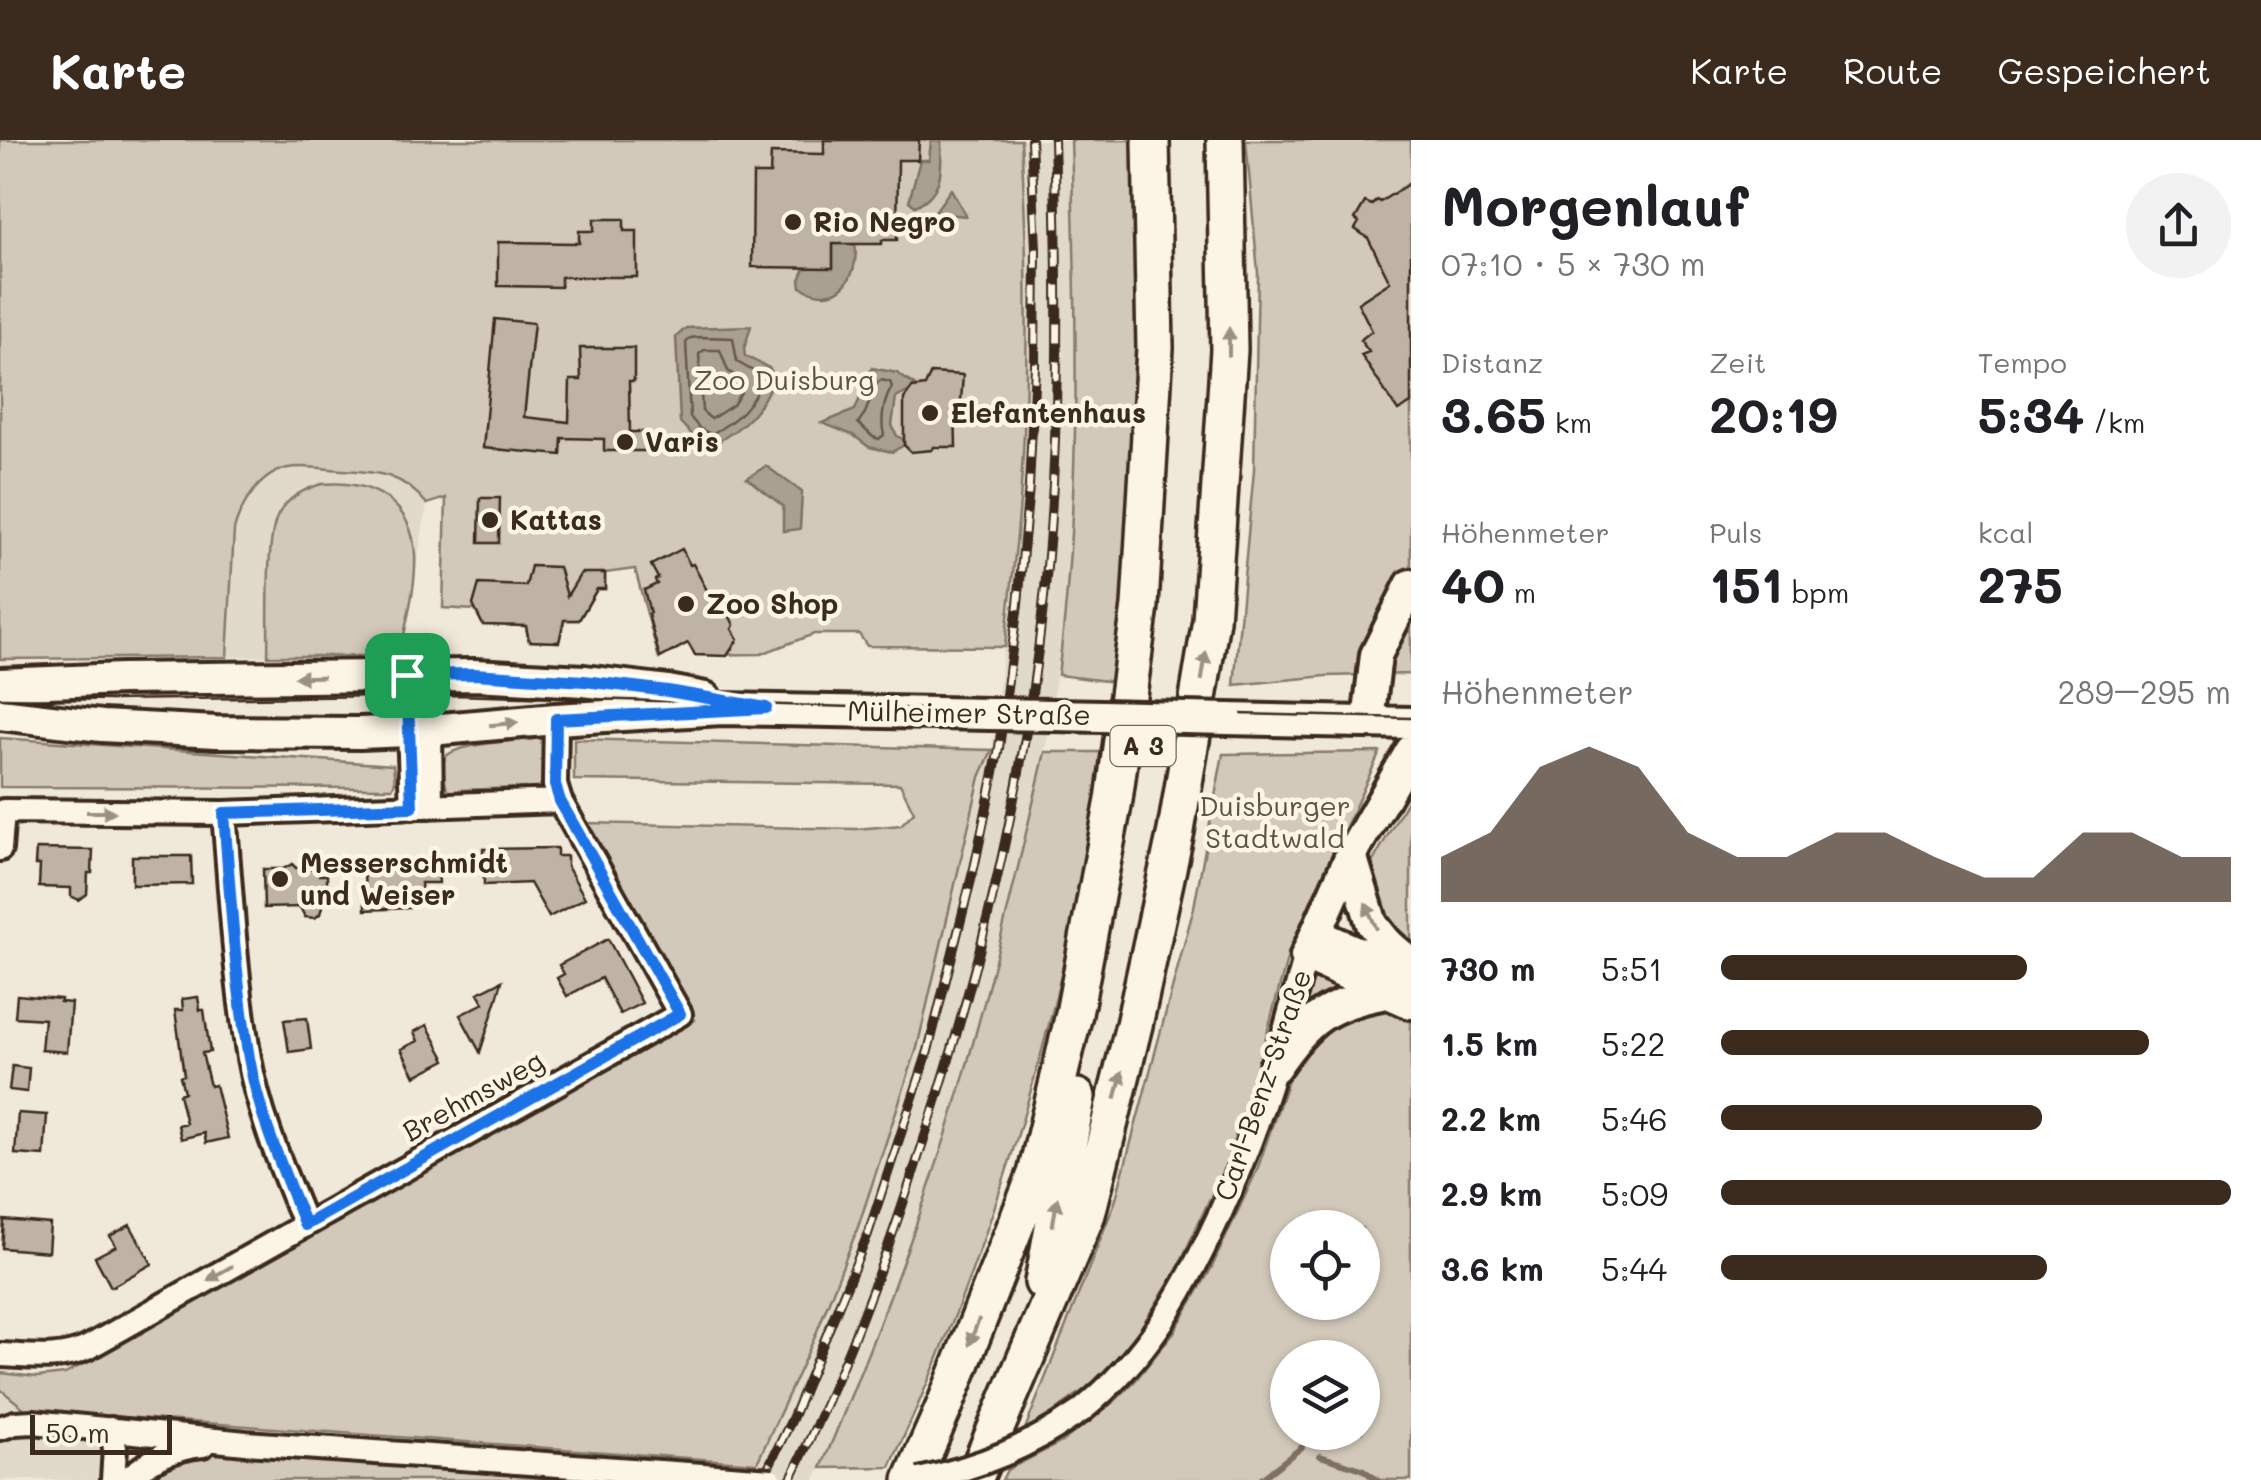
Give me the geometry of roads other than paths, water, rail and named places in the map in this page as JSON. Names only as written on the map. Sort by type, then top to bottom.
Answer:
[{"type":"highway","name":"A 3","points":[[916,1480],[1036,1174],[1074,1014],[1114,800],[1140,606],[1156,348],[1151,140]]},
{"type":"highway","name":"A 3","points":[[974,1480],[1033,1342],[1104,952],[1136,803],[1169,518],[1174,352],[1170,140]]},
{"type":"highway","points":[[1033,1342],[1092,1195],[1176,832],[1208,640],[1229,350],[1225,140]]},
{"type":"main road","points":[[1389,723],[1376,654],[1411,585]]},
{"type":"main road","name":"Mülheimer Straße","points":[[0,684],[122,678],[474,674],[584,681],[766,708]]},
{"type":"main road","name":"Mülheimer Straße","points":[[0,714],[102,726],[216,732],[419,731],[766,708],[1389,723]]},
{"type":"main road","name":"Carl-Benz-Straße","points":[[1403,990],[1311,945],[1351,855],[1411,750]]},
{"type":"main road","points":[[1351,855],[1372,924],[1411,964]]},
{"type":"main road","points":[[1275,1067],[1292,1042],[1328,1009],[1355,999],[1403,990]]},
{"type":"street","points":[[417,675],[421,806]]},
{"type":"street","name":"Brehmsweg","points":[[0,1355],[55,1358],[79,1352],[680,1014],[560,801],[555,785],[556,719]]},
{"type":"street","points":[[0,850],[4,811],[224,813],[560,801]]},
{"type":"street","points":[[224,813],[249,1060],[270,1138],[305,1225]]},
{"type":"street","name":"Carl-Benz-Straße","points":[[916,1480],[990,1461],[1050,1432],[1103,1393],[1160,1328],[1198,1262],[1244,1160],[1311,945]]},
{"type":"street","points":[[0,1428],[24,1422],[770,1480]]},
{"type":"street","points":[[111,1428],[115,1448],[113,1480]]},
{"type":"street","points":[[126,1480],[168,1452],[246,1442]]},
{"type":"water","points":[[941,140],[941,169],[936,187],[915,206],[909,201],[920,160],[929,160],[931,141]]},
{"type":"water","points":[[951,189],[966,216],[934,213]]},
{"type":"water","points":[[833,244],[855,244],[856,257],[849,279],[835,292],[825,294],[801,287],[805,268],[833,267]]},
{"type":"water","points":[[751,326],[745,356],[769,368],[775,376],[750,418],[710,446],[680,422],[676,337],[686,328]]},
{"type":"water","points":[[872,368],[897,373],[917,387],[896,398],[892,425],[904,445],[892,452],[869,447],[853,435],[822,423],[855,410]]},
{"type":"water","points":[[766,466],[802,492],[800,529],[783,531],[783,506],[747,478]]},
{"type":"waterway","points":[[1260,1480],[1298,1450]]},
{"type":"waterway","points":[[1320,1456],[1362,1469],[1377,1480]]},
{"type":"tram line","points":[[0,698],[452,695],[990,711],[1411,718]]},
{"type":"railway","points":[[762,1480],[792,1419],[868,1234],[928,1051],[975,864],[999,748],[1029,487],[1036,249],[1031,140]]},
{"type":"railway","points":[[790,1480],[847,1354],[911,1180],[982,941],[1012,809],[1035,675],[1053,491],[1057,315],[1054,140]]},
{"type":"place","name":"Rio Negro","points":[[793,222]]},
{"type":"place","name":"Elefantenhaus","points":[[930,413]]},
{"type":"place","name":"Varis","points":[[625,442]]},
{"type":"place","name":"Kattas","points":[[490,520]]},
{"type":"place","name":"Zoo Shop","points":[[686,604]]},
{"type":"place","name":"Messerschmidt und Weiser","points":[[280,879]]},
{"type":"park label","name":"Zoo Duisburg","points":[[784,380]]},
{"type":"park label","name":"Duisburger Stadtwald","points":[[1275,822]]}]
